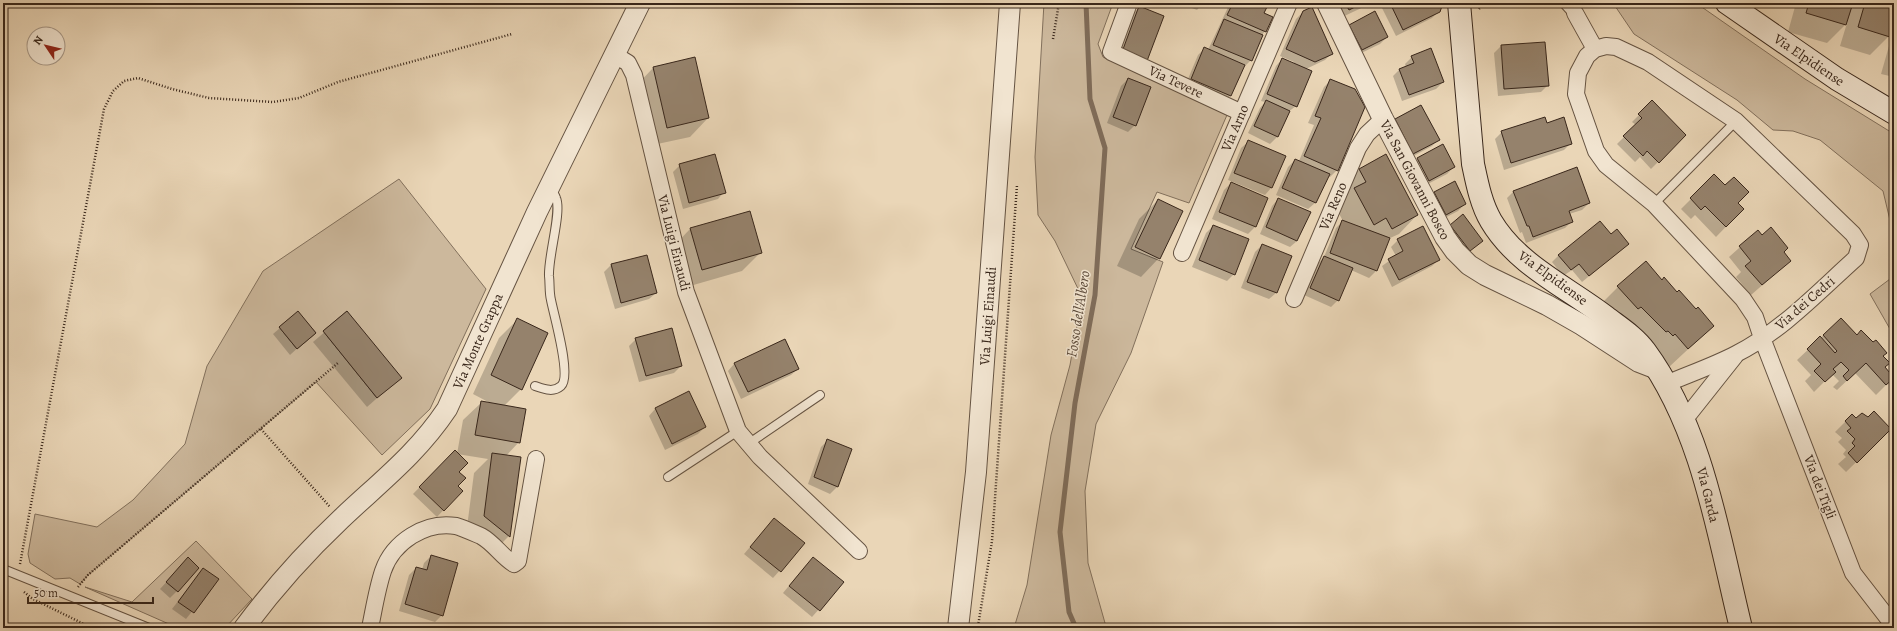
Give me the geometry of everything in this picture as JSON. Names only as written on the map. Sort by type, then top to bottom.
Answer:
[{"type":"main road","name":"Via Elpidiense","points":[[1459,3],[1473,164],[1478,188],[1491,220],[1517,253],[1622,330],[1643,349],[1662,376]]},
{"type":"main road","name":"Via Elpidiense","points":[[1726,3],[1837,79],[1894,113]]},
{"type":"main road","name":"Via Garda","points":[[1662,376],[1685,419],[1701,466],[1741,628]]},
{"type":"street","name":"Via Monte Grappa","points":[[244,628],[277,584],[341,519],[411,455],[432,431],[447,409],[549,187],[640,3]]},
{"type":"street","name":"Via Luigi Einaudi","points":[[958,628],[976,472],[1010,3]]},
{"type":"street","name":"Via Tevere","points":[[1129,3],[1111,52],[1242,112]]},
{"type":"street","name":"Via Arno","points":[[1182,253],[1289,3]]},
{"type":"street","name":"Via San Giovanni Bosco","points":[[1327,3],[1383,120],[1445,237],[1455,251],[1469,264],[1503,285],[1547,305],[1582,325],[1662,376]]},
{"type":"street","points":[[1570,8],[1595,49]]},
{"type":"street","name":"Via dei Cedri","points":[[1606,46],[1616,47],[1648,62],[1736,121],[1853,234],[1860,245],[1856,258],[1782,325],[1762,338],[1755,317],[1743,299],[1654,204],[1606,165],[1596,151],[1576,94],[1578,73],[1587,56],[1595,49],[1606,46]]},
{"type":"street","name":"Via Luigi Einaudi","points":[[614,55],[628,63],[634,75],[686,292],[738,431],[748,444],[858,551]]},
{"type":"street","name":"Via Reno","points":[[1294,299],[1358,148],[1367,134],[1383,120]]},
{"type":"street","points":[[1662,376],[1736,354],[1762,338]]},
{"type":"street","name":"Via dei Tigli","points":[[1762,338],[1854,573],[1894,626]]},
{"type":"street","points":[[1685,419],[1736,354]]},
{"type":"street","points":[[370,628],[383,570],[394,551],[414,533],[434,527],[456,526],[482,536],[497,547],[514,564],[518,561],[536,459]]},
{"type":"lane","points":[[1654,204],[1736,121]]},
{"type":"lane","points":[[535,386],[548,390],[555,390],[562,385],[565,377],[564,362],[550,298],[549,267],[558,210],[556,198],[549,187]]},
{"type":"lane","points":[[748,444],[820,395]]},
{"type":"lane","points":[[668,477],[738,431]]},
{"type":"lane","points":[[3,569],[149,628]]},
{"type":"path","points":[[1053,39],[1058,3]]},
{"type":"path","points":[[92,628],[33,599],[22,590],[18,575],[104,108],[112,91],[124,81],[138,78],[172,89],[209,98],[273,102],[300,98],[338,82],[512,34]]},
{"type":"path","points":[[80,584],[88,575],[338,363]]},
{"type":"path","points":[[261,429],[341,519]]},
{"type":"shaded area","points":[[1044,3],[1113,3],[1098,44],[1103,57],[1227,115],[1189,203],[1157,192],[1131,249],[1163,262],[1131,353],[1096,424],[1085,491],[1088,563],[1105,623],[1111,628],[1014,628],[1027,585],[1051,435],[1070,365],[1082,297],[1055,241],[1038,215],[1035,157]]},
{"type":"shaded area","points":[[1613,3],[1696,3],[1805,79],[1894,134],[1894,237],[1883,191],[1820,140],[1793,131],[1773,130],[1737,100],[1634,34]]},
{"type":"shaded area","points":[[399,179],[486,289],[430,409],[382,455],[316,382],[88,575],[80,584],[70,578],[55,579],[30,563],[28,554],[35,514],[97,527],[133,500],[185,444],[207,366],[263,271]],"holes":[[[347,311],[377,398],[323,331]],[[298,312],[316,333],[297,349],[279,327]]]},
{"type":"shaded area","points":[[1894,276],[1894,336],[1870,294]]},
{"type":"shaded area","points":[[196,541],[252,599],[225,628],[178,628],[85,587],[132,602]]},
{"type":"building","points":[[1233,3],[1269,3],[1264,13],[1273,17],[1266,32],[1227,15]]},
{"type":"building","points":[[1345,3],[1363,3],[1349,10]]},
{"type":"building","points":[[1390,3],[1443,3],[1440,12],[1403,30]]},
{"type":"building","points":[[1809,3],[1853,3],[1846,25],[1806,13]]},
{"type":"building","points":[[1865,3],[1894,3],[1894,22],[1890,37],[1858,27]]},
{"type":"building","points":[[1139,6],[1164,16],[1147,61],[1122,52]]},
{"type":"building","points":[[1312,7],[1333,54],[1315,62],[1286,49],[1303,11]]},
{"type":"building","points":[[1375,11],[1388,37],[1362,50],[1349,25]]},
{"type":"building","points":[[1224,19],[1263,35],[1252,61],[1213,45]]},
{"type":"building","points":[[1545,42],[1549,86],[1504,89],[1501,45]]},
{"type":"building","points":[[1204,47],[1245,65],[1231,96],[1191,79]]},
{"type":"building","points":[[1431,48],[1444,82],[1409,95],[1399,69],[1414,63],[1411,56]]},
{"type":"building","points":[[695,57],[709,118],[667,128],[653,67]]},
{"type":"building","points":[[1282,58],[1312,71],[1297,107],[1267,94]]},
{"type":"building","points":[[1128,78],[1151,87],[1136,126],[1113,117]]},
{"type":"building","points":[[1330,79],[1355,89],[1365,107],[1338,171],[1304,156],[1321,118],[1315,116]]},
{"type":"building","points":[[1266,100],[1290,111],[1278,137],[1254,126]]},
{"type":"building","points":[[1652,100],[1686,135],[1659,163],[1647,151],[1643,156],[1623,136],[1642,118],[1638,114]]},
{"type":"building","points":[[1421,105],[1440,140],[1413,154],[1395,119]]},
{"type":"building","points":[[1545,117],[1547,123],[1564,117],[1572,144],[1511,163],[1501,131]]},
{"type":"building","points":[[1248,140],[1286,156],[1272,188],[1234,173]]},
{"type":"building","points":[[1443,144],[1455,167],[1429,181],[1417,158]]},
{"type":"building","points":[[715,154],[726,193],[689,203],[679,164]]},
{"type":"building","points":[[1386,154],[1418,215],[1392,229],[1386,218],[1374,225],[1354,188],[1366,182],[1359,169]]},
{"type":"building","points":[[1295,159],[1330,174],[1316,203],[1282,188]]},
{"type":"building","points":[[1577,167],[1590,203],[1569,211],[1573,222],[1533,237],[1513,191]]},
{"type":"building","points":[[1714,174],[1725,185],[1734,177],[1749,192],[1738,203],[1744,209],[1726,227],[1705,206],[1701,210],[1690,198]]},
{"type":"building","points":[[1455,181],[1466,204],[1446,215],[1434,192]]},
{"type":"building","points":[[1231,182],[1268,198],[1256,227],[1219,212]]},
{"type":"building","points":[[1278,198],[1311,212],[1297,241],[1266,227]]},
{"type":"building","points":[[1158,199],[1183,211],[1160,259],[1135,247]]},
{"type":"building","points":[[750,211],[762,253],[702,270],[690,228]]},
{"type":"building","points":[[1463,214],[1483,241],[1470,251],[1450,225]]},
{"type":"building","points":[[1342,220],[1390,238],[1377,271],[1330,253]]},
{"type":"building","points":[[1600,221],[1611,234],[1617,229],[1629,244],[1589,276],[1579,264],[1571,270],[1558,255]]},
{"type":"building","points":[[1213,225],[1249,239],[1235,275],[1199,260]]},
{"type":"building","points":[[1423,226],[1440,260],[1399,280],[1388,259],[1403,251],[1397,239]]},
{"type":"building","points":[[1771,227],[1788,248],[1784,252],[1791,261],[1762,285],[1745,266],[1751,261],[1739,246],[1758,230],[1762,235]]},
{"type":"building","points":[[1262,244],[1292,256],[1277,293],[1247,282]]},
{"type":"building","points":[[647,255],[657,293],[621,303],[611,264]]},
{"type":"building","points":[[1324,256],[1353,268],[1339,301],[1310,288]]},
{"type":"building","points":[[1646,261],[1662,280],[1664,277],[1677,292],[1679,290],[1696,309],[1698,307],[1714,326],[1688,349],[1675,334],[1673,336],[1668,331],[1666,332],[1641,307],[1638,309],[1617,286]]},
{"type":"building","points":[[298,311],[316,333],[297,349],[279,327]]},
{"type":"building","points":[[347,311],[402,378],[377,398],[323,331]]},
{"type":"building","points":[[517,318],[548,333],[522,390],[491,375]]},
{"type":"building","points":[[1841,318],[1857,335],[1861,330],[1873,342],[1876,340],[1887,353],[1883,356],[1890,363],[1885,367],[1894,378],[1886,385],[1866,363],[1847,381],[1843,376],[1849,370],[1841,362],[1833,369],[1836,372],[1825,382],[1814,371],[1821,364],[1807,349],[1820,336],[1835,353],[1837,351],[1823,335]]},
{"type":"building","points":[[672,328],[682,366],[646,376],[635,338]]},
{"type":"building","points":[[785,339],[799,369],[748,392],[734,363]]},
{"type":"building","points":[[689,391],[706,427],[672,444],[655,408]]},
{"type":"building","points":[[481,401],[526,409],[520,443],[475,435]]},
{"type":"building","points":[[1874,411],[1891,429],[1857,463],[1848,453],[1855,446],[1852,443],[1855,439],[1847,431],[1851,428],[1845,421],[1852,414],[1856,418],[1862,413],[1868,417]]},
{"type":"building","points":[[827,439],[852,449],[838,487],[814,477]]},
{"type":"building","points":[[455,450],[468,463],[459,472],[466,478],[458,486],[463,491],[444,511],[419,487]]},
{"type":"building","points":[[492,453],[521,457],[510,537],[484,516]]},
{"type":"building","points":[[774,518],[805,543],[781,572],[750,547]]},
{"type":"building","points":[[431,555],[458,563],[443,616],[405,604],[416,567],[427,570]]},
{"type":"building","points":[[188,557],[199,568],[178,592],[166,582]]},
{"type":"building","points":[[813,557],[844,582],[820,611],[789,586]]},
{"type":"building","points":[[203,568],[219,579],[194,613],[178,602]]},
{"type":"waterway","name":"Fosso dell'Albero","points":[[1076,628],[1069,612],[1060,532],[1075,403],[1095,295],[1105,148],[1090,99],[1086,3]]}]
